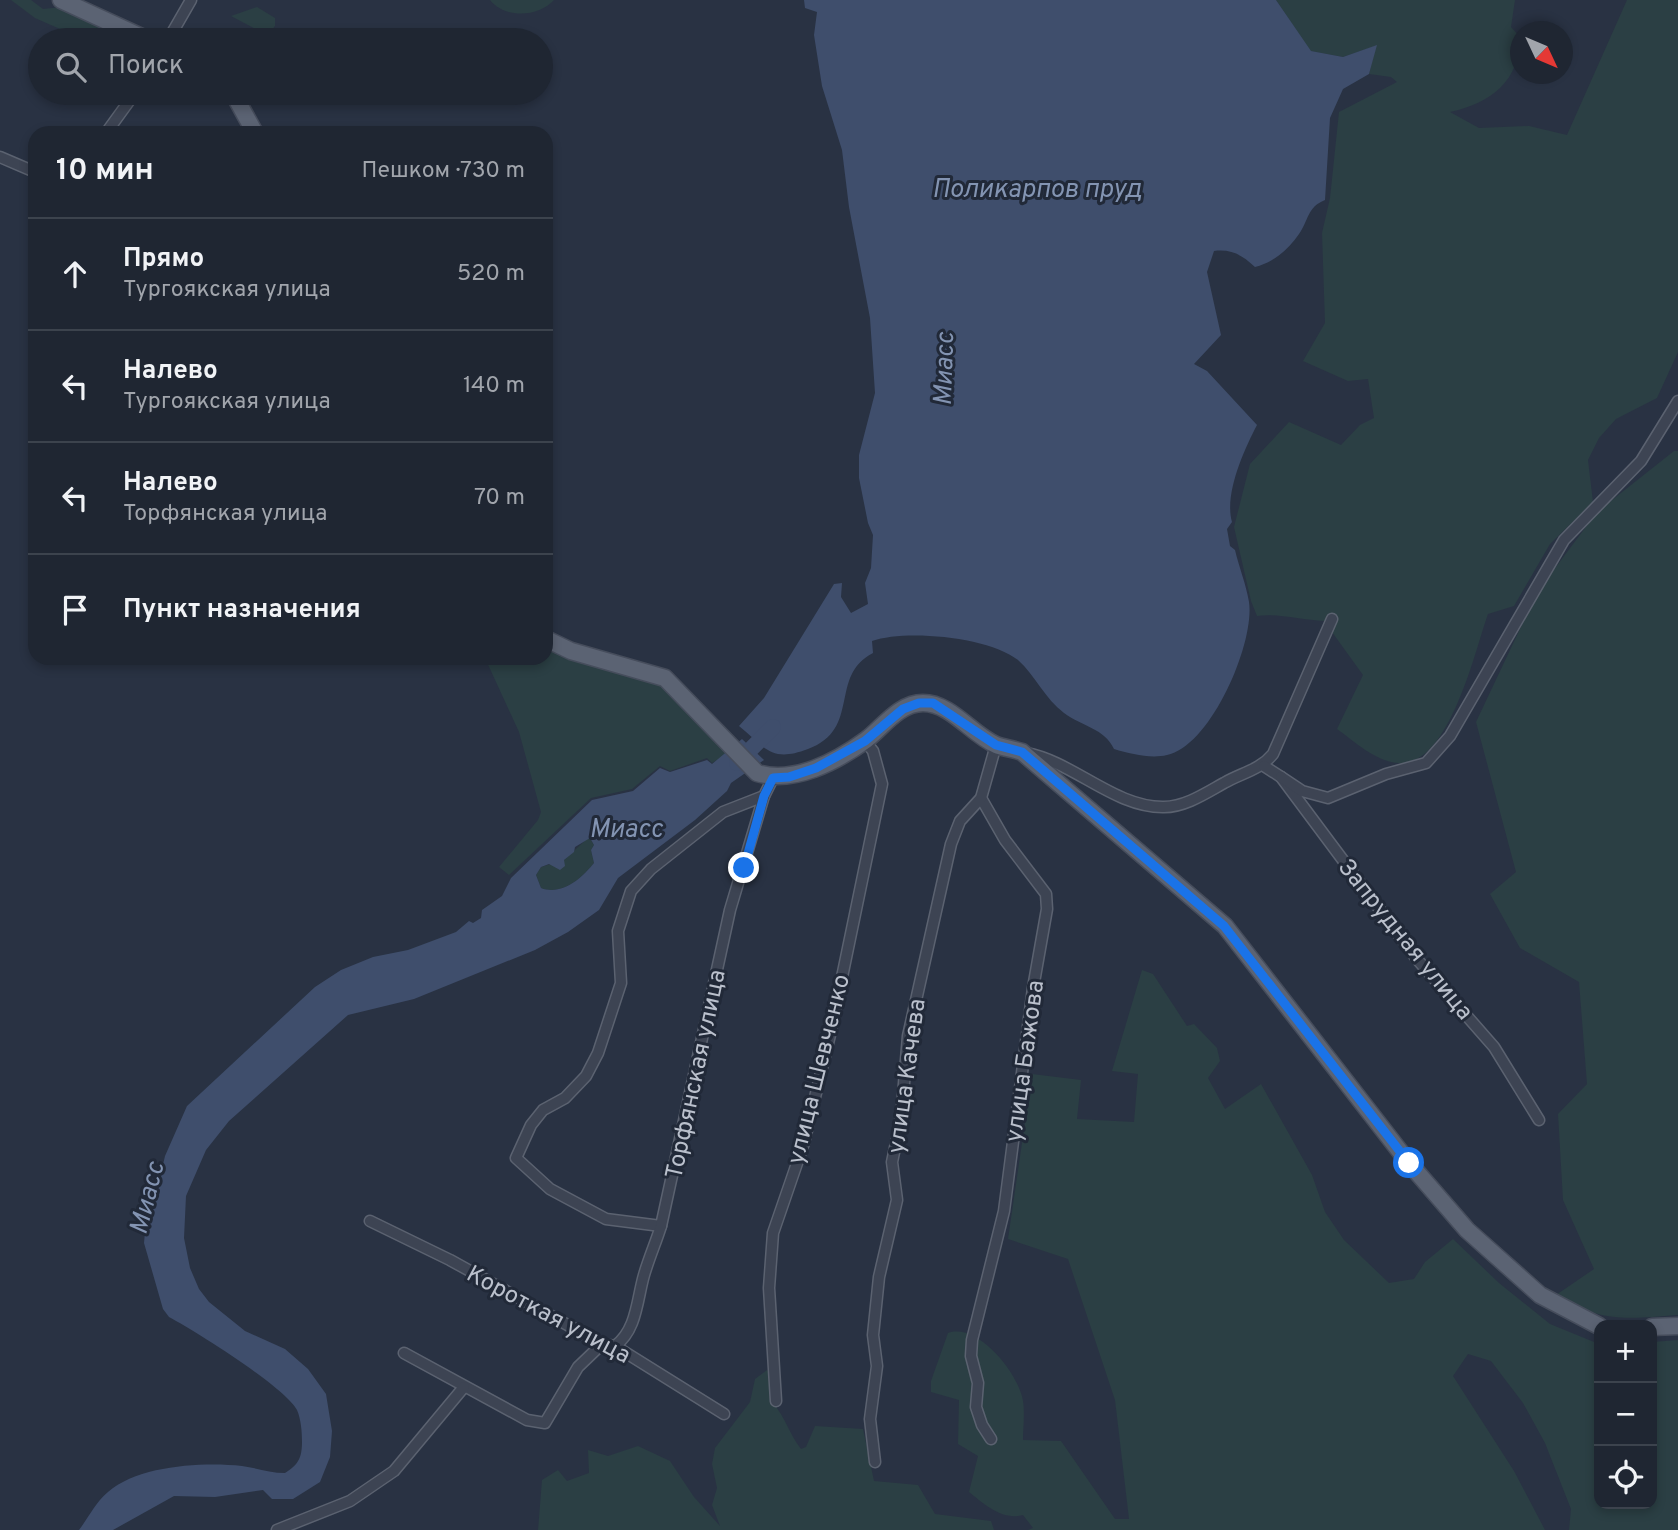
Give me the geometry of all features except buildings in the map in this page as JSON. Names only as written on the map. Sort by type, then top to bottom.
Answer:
[{"type":"main road","points":[[61,0],[122,28]]},
{"type":"main road","points":[[240,105],[251,126]]},
{"type":"main road","points":[[553,642],[571,651],[651,671],[666,678],[765,775],[789,777],[816,768],[865,741],[903,709],[919,703],[933,703],[949,711],[996,745],[1022,752],[1224,926],[1409,1163],[1466,1230],[1540,1295],[1594,1323]]},
{"type":"main road","points":[[1657,1327],[1678,1326]]},
{"type":"street","points":[[175,28],[191,0]]},
{"type":"street","points":[[111,126],[126,105]]},
{"type":"street","points":[[0,157],[28,169]]},
{"type":"street","points":[[1281,777],[1302,792],[1328,798],[1386,774],[1426,763],[1450,736],[1564,540],[1640,461],[1678,401]]},
{"type":"street","points":[[1022,752],[1048,757],[1142,804],[1166,807],[1195,799],[1234,777],[1264,766],[1273,754],[1332,619]]},
{"type":"street","name":"улица Шевченко","points":[[776,1401],[769,1288],[773,1233],[804,1143],[827,1049],[881,784],[873,751],[865,741]]},
{"type":"street","name":"улица Качева","points":[[875,1462],[870,1419],[877,1366],[873,1335],[880,1277],[897,1200],[892,1162],[901,1119],[908,1037],[951,844],[960,821],[981,799],[996,745]]},
{"type":"street","name":"Запрудная улица","points":[[1264,766],[1281,777],[1416,958],[1494,1047],[1539,1120]]},
{"type":"street","name":"Торфянская улица","points":[[615,1346],[626,1339],[661,1226],[730,910],[764,796],[765,775]]},
{"type":"street","points":[[661,1226],[606,1219],[550,1189],[516,1158],[531,1125],[543,1110],[565,1098],[586,1076],[598,1053],[621,983],[618,931],[631,891],[651,869],[723,812],[764,796]]},
{"type":"street","name":"улица Бажова","points":[[981,799],[1005,841],[1046,894],[1047,909],[1033,988],[1004,1211],[971,1340],[971,1356],[978,1384],[976,1406],[982,1426],[991,1439]]},
{"type":"street","name":"Короткая улица","points":[[370,1221],[450,1260],[602,1344],[615,1346],[724,1414]]},
{"type":"street","points":[[404,1353],[527,1420],[545,1423],[578,1367],[602,1344]]},
{"type":"street","points":[[277,1530],[350,1501],[394,1471],[464,1387]]},
{"type":"green space","points":[[11,0],[31,0],[43,9],[62,7],[108,28],[58,28],[35,18]]},
{"type":"green space","points":[[490,0],[554,0],[540,10],[513,13],[496,6]]},
{"type":"green space","points":[[1276,0],[1515,0],[1510,21],[1509,78],[1500,88],[1478,103],[1450,112],[1479,128],[1529,126],[1567,135],[1627,0],[1678,0],[1678,352],[1657,398],[1616,419],[1599,438],[1588,460],[1593,502],[1550,544],[1514,606],[1488,614],[1467,678],[1445,728],[1432,747],[1416,760],[1398,763],[1373,755],[1337,729],[1363,675],[1324,621],[1257,616],[1234,527],[1250,464],[1289,422],[1341,445],[1360,425],[1374,418],[1368,379],[1348,381],[1303,361],[1325,323],[1322,233],[1330,198],[1339,112],[1397,82],[1391,77],[1369,74],[1376,46],[1343,57],[1310,51]]},
{"type":"green space","points":[[257,7],[275,18],[275,26],[254,28],[231,16]]},
{"type":"green space","points":[[1674,451],[1678,451],[1678,1315],[1628,1318],[1601,1315],[1556,1295],[1594,1269],[1563,1200],[1558,1114],[1587,1084],[1579,982],[1520,948],[1490,894],[1516,872],[1476,722],[1538,591],[1597,512]]},
{"type":"green space","points":[[553,651],[662,681],[729,753],[712,763],[707,758],[670,771],[660,766],[632,789],[591,798],[509,875],[499,867],[538,820],[541,812],[519,732],[488,665],[553,665]]},
{"type":"green space","points":[[589,837],[594,845],[591,850],[594,863],[589,869],[564,888],[541,888],[536,875],[541,867],[564,860]]},
{"type":"green space","points":[[1142,970],[1153,974],[1187,1026],[1194,1024],[1217,1048],[1220,1061],[1208,1078],[1225,1109],[1261,1084],[1312,1175],[1325,1212],[1344,1240],[1389,1283],[1414,1279],[1425,1262],[1453,1239],[1499,1283],[1550,1324],[1594,1342],[1594,1509],[1657,1509],[1657,1342],[1678,1340],[1678,1530],[1569,1530],[1571,1509],[1545,1443],[1523,1403],[1491,1361],[1468,1354],[1453,1376],[1514,1471],[1545,1530],[1028,1530],[1033,1528],[1023,1515],[1001,1514],[969,1492],[978,1456],[958,1444],[959,1400],[931,1392],[931,1381],[948,1333],[972,1335],[984,1343],[1014,1377],[1023,1401],[1023,1440],[1061,1441],[1115,1519],[1129,1519],[1115,1400],[1068,1259],[1008,1239],[1032,1074],[1081,1080],[1077,1119],[1134,1122],[1138,1074],[1112,1071]]},
{"type":"green space","points":[[767,1370],[772,1377],[773,1403],[801,1449],[806,1447],[815,1426],[863,1429],[874,1481],[918,1485],[935,1514],[991,1521],[994,1530],[538,1530],[542,1480],[558,1470],[567,1481],[589,1473],[588,1450],[608,1456],[638,1446],[670,1461],[694,1497],[720,1526],[712,1505],[717,1488],[712,1464],[715,1448],[750,1402],[755,1379]]},
{"type":"water","name":"Поликарпов пруд","points":[[804,0],[1276,0],[1311,51],[1343,57],[1377,45],[1369,74],[1343,89],[1330,118],[1325,200],[1315,206],[1295,240],[1274,259],[1255,267],[1236,254],[1214,251],[1207,272],[1221,335],[1194,364],[1207,371],[1257,425],[1237,472],[1231,499],[1232,522],[1227,529],[1230,546],[1235,550],[1246,589],[1249,620],[1245,642],[1227,690],[1199,733],[1183,748],[1167,755],[1154,756],[1114,749],[1105,736],[1071,718],[1057,707],[1018,660],[988,646],[947,637],[905,636],[872,641],[873,653],[860,663],[851,675],[835,729],[824,740],[808,749],[777,754],[763,747],[739,726],[764,698],[834,584],[842,583],[841,597],[851,613],[868,604],[865,583],[871,568],[873,535],[859,478],[859,455],[875,393],[870,318],[849,207],[842,150],[822,86],[814,35],[817,12],[805,8]]},
{"type":"water","name":"Миасс","points":[[742,739],[764,760],[731,783],[727,791],[695,820],[618,878],[599,910],[568,932],[535,950],[414,999],[348,1015],[229,1121],[206,1150],[186,1196],[184,1238],[190,1268],[199,1289],[209,1302],[245,1331],[285,1349],[308,1369],[326,1394],[332,1431],[330,1457],[320,1482],[293,1499],[272,1499],[263,1490],[215,1497],[174,1496],[113,1530],[79,1530],[103,1496],[137,1476],[191,1465],[242,1466],[285,1473],[296,1464],[301,1452],[299,1417],[289,1400],[238,1360],[169,1317],[163,1309],[144,1243],[148,1198],[159,1182],[165,1156],[187,1106],[315,987],[341,970],[373,957],[408,950],[456,932],[469,921],[473,923],[481,918],[482,910],[502,896],[511,878],[592,800],[633,791],[660,768],[670,772],[707,760],[712,764]],"holes":[[[590,838],[594,845],[591,850],[594,863],[577,880],[556,890],[541,888],[536,875],[541,867],[549,864],[560,870],[565,866],[564,860],[574,852],[575,847]]]},
{"type":"waterway","name":"Миасс","points":[[737,763],[773,727]]},
{"type":"route","points":[[744,868],[764,796],[773,778],[789,777],[816,768],[865,741],[903,709],[919,703],[933,703],[949,711],[968,728],[996,745],[1022,752],[1072,793],[1111,830],[1206,907],[1310,1034],[1409,1163]]}]
